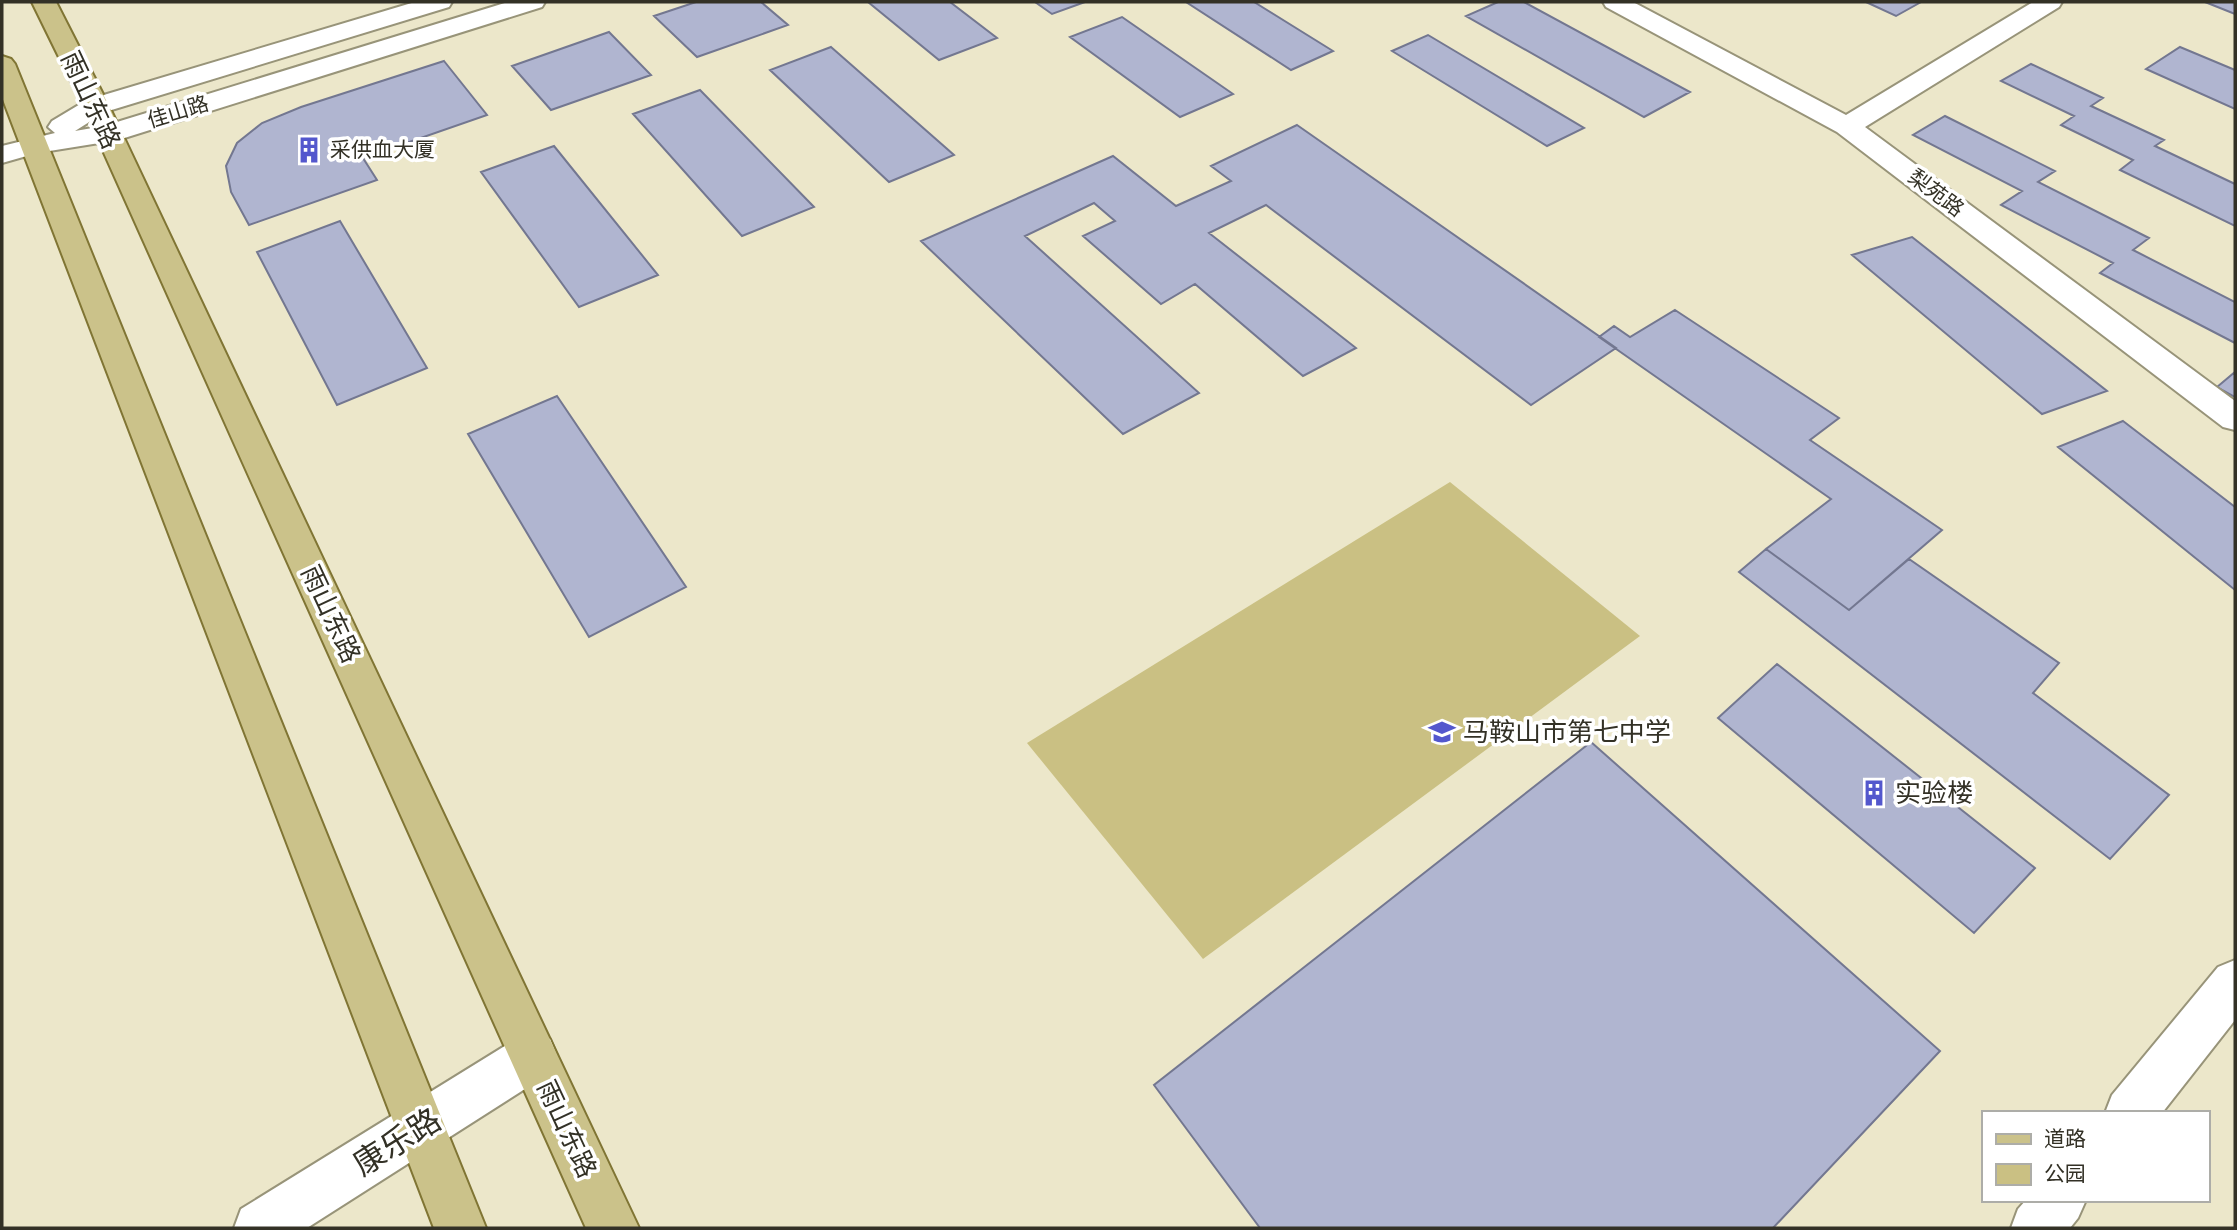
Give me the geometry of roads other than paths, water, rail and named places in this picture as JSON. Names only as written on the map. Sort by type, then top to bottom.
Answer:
[{"type":"main road","name":"雨山东路","points":[[44,2],[102,120],[613,1228]]},
{"type":"main road","points":[[2,64],[18,150],[260,714],[460,1228]]},
{"type":"street","name":"佳山路","points":[[18,150],[440,2]]},
{"type":"street","name":"佳山路","points":[[102,120],[533,2]]},
{"type":"street","name":"梨苑路","points":[[1615,2],[1847,126],[2235,418]]},
{"type":"street","points":[[1847,126],[2050,2]]},
{"type":"street","points":[[2132,1111],[2235,983]]},
{"type":"street","name":"康乐路","points":[[260,1228],[533,1056]]},
{"type":"street","points":[[2037,1228],[2058,1202]]},
{"type":"place","name":"采供血大厦","points":[[309,150]]},
{"type":"place","name":"马鞍山市第七中学","points":[[1442,732]]},
{"type":"place","name":"实验楼","points":[[1874,793]]}]
